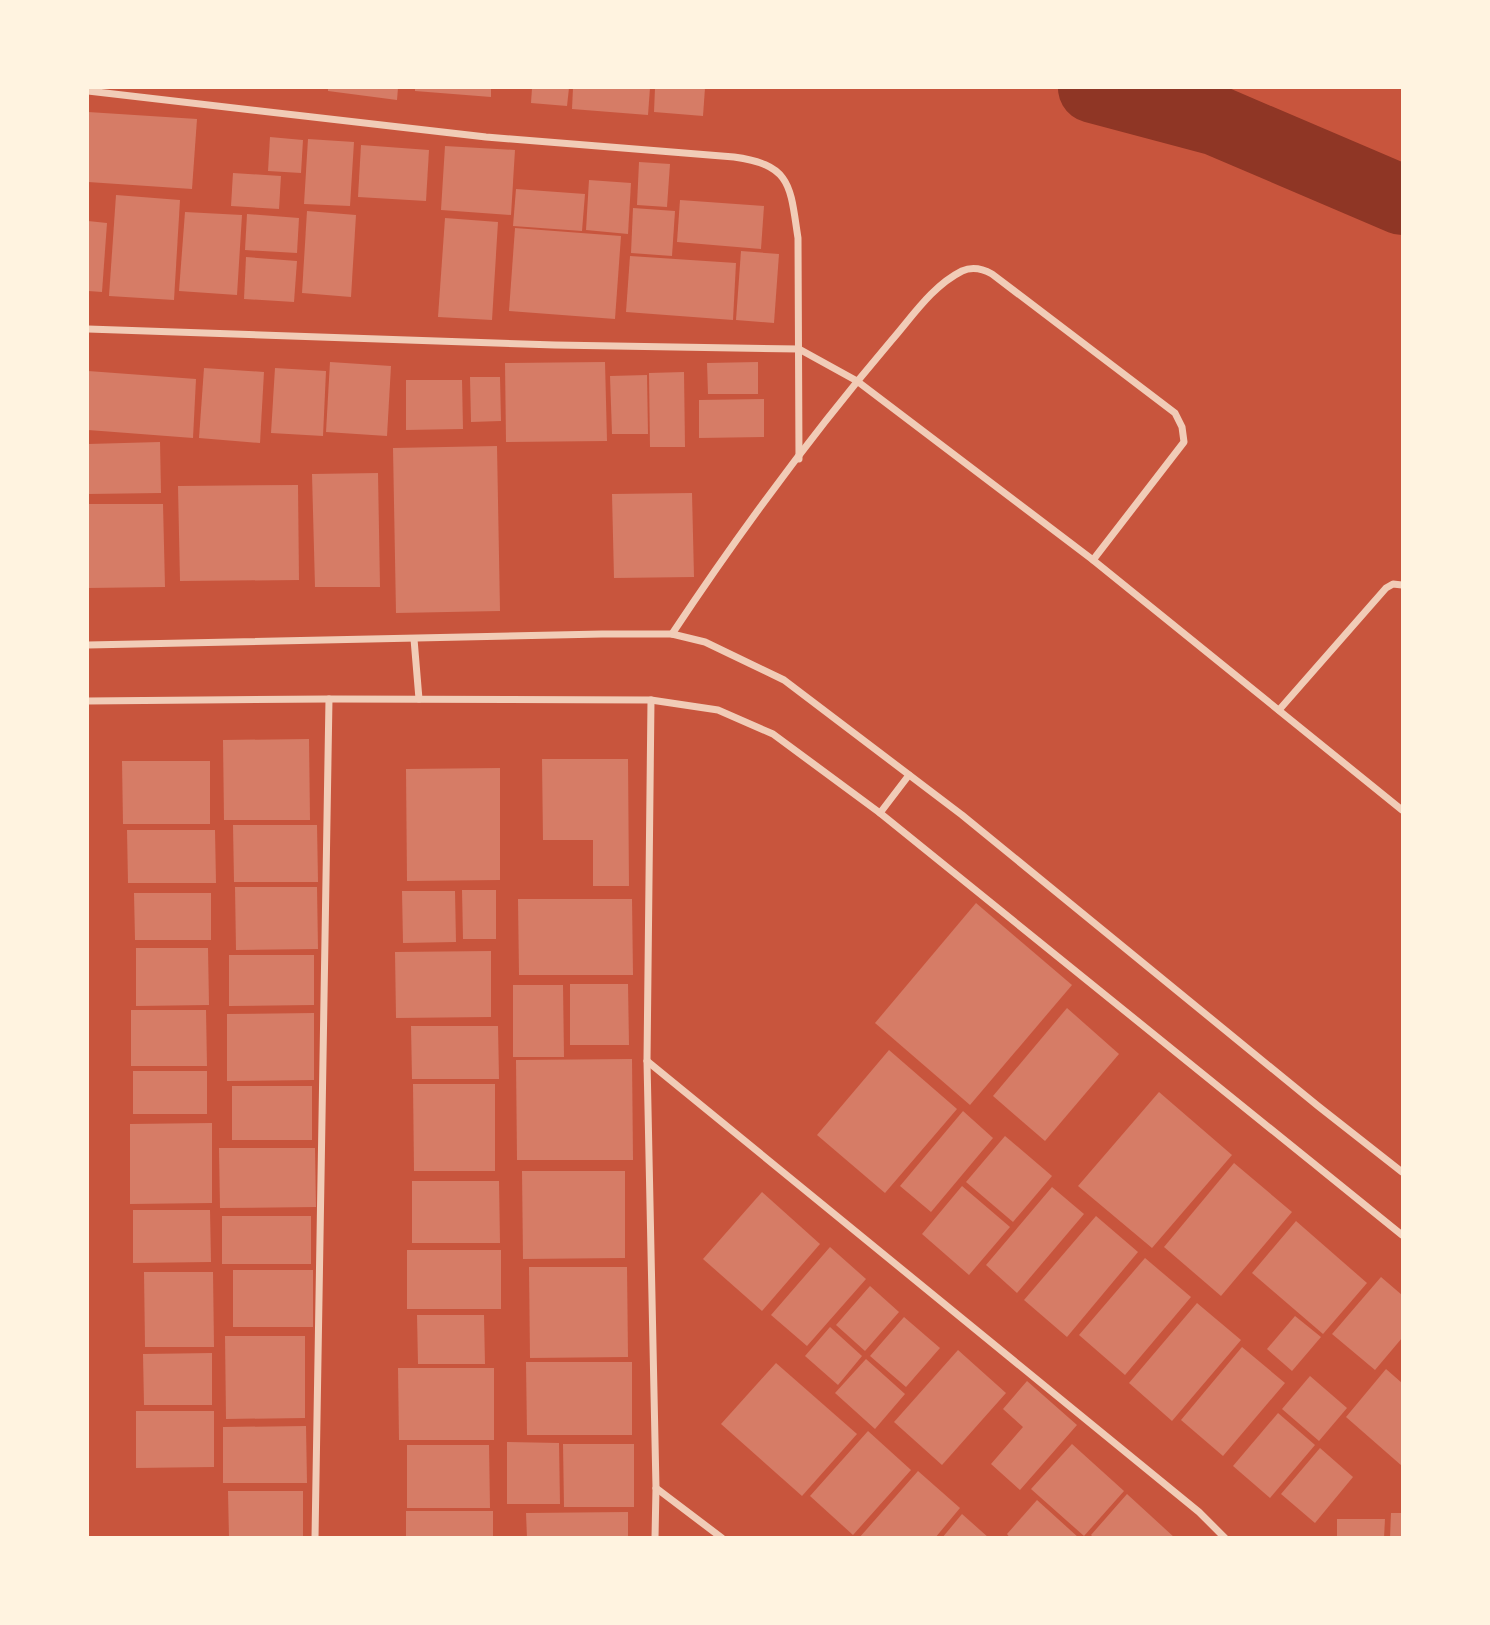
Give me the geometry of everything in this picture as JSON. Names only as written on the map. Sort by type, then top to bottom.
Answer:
[{"type":"street","points":[[88,91],[486,137],[757,160],[771,165],[783,177],[792,203],[798,238],[799,459]]},
{"type":"street","points":[[672,634],[718,565],[857,381],[937,288],[964,270],[981,268],[1014,290],[1175,413],[1182,427],[1184,442],[1093,560]]},
{"type":"street","points":[[88,329],[555,345],[799,349],[857,381],[1093,560],[1402,810]]},
{"type":"street","points":[[1279,710],[1386,588],[1392,584],[1402,585]]},
{"type":"street","points":[[88,645],[672,634],[705,642],[784,680],[962,815],[1402,1172]]},
{"type":"street","points":[[414,639],[419,699]]},
{"type":"street","points":[[315,1538],[329,699]]},
{"type":"street","points":[[652,700],[647,1061],[655,1538]]},
{"type":"street","points":[[88,701],[652,700],[718,710],[773,734],[880,813],[1402,1235]]},
{"type":"street","points":[[880,813],[909,775]]},
{"type":"street","points":[[647,1061],[1199,1512],[1225,1538]]},
{"type":"street","points":[[656,1488],[722,1538]]},
{"type":"building","points":[[328,88],[398,88],[397,100],[328,91]]},
{"type":"building","points":[[415,88],[491,88],[491,97],[415,91]]},
{"type":"building","points":[[532,88],[569,88],[567,106],[531,103]]},
{"type":"building","points":[[573,88],[650,88],[648,115],[572,109]]},
{"type":"building","points":[[655,88],[705,88],[703,116],[654,112]]},
{"type":"building","points":[[88,112],[197,119],[192,189],[88,182]]},
{"type":"building","points":[[270,137],[303,140],[301,173],[268,171]]},
{"type":"building","points":[[308,139],[354,142],[350,206],[304,204]]},
{"type":"building","points":[[361,145],[429,150],[426,201],[358,197]]},
{"type":"building","points":[[445,146],[515,150],[511,215],[441,210]]},
{"type":"building","points":[[639,162],[670,164],[667,207],[637,205]]},
{"type":"building","points":[[233,173],[281,176],[279,209],[231,206]]},
{"type":"building","points":[[589,180],[631,183],[628,234],[586,230]]},
{"type":"building","points":[[516,189],[585,194],[582,231],[513,226]]},
{"type":"building","points":[[116,195],[180,200],[174,300],[109,296]]},
{"type":"building","points":[[680,200],[764,206],[761,249],[677,242]]},
{"type":"building","points":[[633,208],[675,211],[672,256],[631,253]]},
{"type":"building","points":[[307,211],[356,215],[351,297],[302,293]]},
{"type":"building","points":[[185,212],[242,215],[237,295],[179,291]]},
{"type":"building","points":[[247,214],[299,218],[297,253],[245,250]]},
{"type":"building","points":[[445,218],[498,222],[492,320],[438,317]]},
{"type":"building","points":[[88,221],[107,223],[102,292],[88,291]]},
{"type":"building","points":[[515,228],[621,236],[615,319],[509,311]]},
{"type":"building","points":[[741,251],[779,254],[774,323],[736,320]]},
{"type":"building","points":[[630,256],[736,263],[733,320],[626,312]]},
{"type":"building","points":[[246,257],[297,261],[294,302],[244,299]]},
{"type":"building","points":[[330,362],[391,366],[387,436],[326,432]]},
{"type":"building","points":[[605,362],[607,441],[506,442],[505,363]]},
{"type":"building","points":[[758,362],[758,394],[708,394],[707,363]]},
{"type":"building","points":[[204,368],[264,372],[260,443],[199,438]]},
{"type":"building","points":[[275,368],[326,371],[323,436],[271,433]]},
{"type":"building","points":[[88,371],[196,379],[193,438],[88,430]]},
{"type":"building","points":[[684,372],[685,447],[650,447],[649,373]]},
{"type":"building","points":[[647,375],[648,434],[612,434],[610,376]]},
{"type":"building","points":[[470,377],[500,377],[501,421],[471,422]]},
{"type":"building","points":[[406,380],[462,380],[463,429],[406,430]]},
{"type":"building","points":[[764,399],[764,437],[699,438],[699,400]]},
{"type":"building","points":[[160,442],[161,493],[88,494],[88,444]]},
{"type":"building","points":[[497,446],[500,611],[396,613],[393,448]]},
{"type":"building","points":[[378,473],[380,587],[315,587],[312,474]]},
{"type":"building","points":[[298,485],[299,580],[180,581],[178,486]]},
{"type":"building","points":[[692,493],[694,577],[614,578],[612,494]]},
{"type":"building","points":[[88,504],[163,504],[165,587],[88,588]]},
{"type":"building","points":[[309,739],[310,820],[224,820],[223,740]]},
{"type":"building","points":[[542,759],[628,759],[629,886],[593,886],[593,840],[543,840]]},
{"type":"building","points":[[122,761],[210,761],[210,824],[123,824]]},
{"type":"building","points":[[500,768],[500,880],[407,881],[406,769]]},
{"type":"building","points":[[233,825],[317,825],[318,882],[234,882]]},
{"type":"building","points":[[127,830],[215,830],[216,883],[128,883]]},
{"type":"building","points":[[235,887],[317,887],[318,949],[236,950]]},
{"type":"building","points":[[462,890],[496,890],[496,939],[463,939]]},
{"type":"building","points":[[402,891],[455,891],[456,942],[403,943]]},
{"type":"building","points":[[134,893],[211,893],[211,940],[135,940]]},
{"type":"building","points":[[518,899],[632,899],[633,975],[519,975]]},
{"type":"building","points":[[976,903],[1072,985],[970,1105],[875,1023]]},
{"type":"building","points":[[136,948],[208,948],[209,1005],[136,1006]]},
{"type":"building","points":[[491,951],[491,1017],[396,1018],[395,952]]},
{"type":"building","points":[[229,955],[314,955],[314,1005],[229,1006]]},
{"type":"building","points":[[570,984],[628,984],[629,1045],[570,1045]]},
{"type":"building","points":[[513,985],[563,985],[564,1057],[513,1057]]},
{"type":"building","points":[[1067,1008],[1119,1054],[1045,1141],[993,1096]]},
{"type":"building","points":[[131,1010],[206,1010],[207,1066],[131,1066]]},
{"type":"building","points":[[314,1013],[314,1080],[227,1081],[227,1014]]},
{"type":"building","points":[[411,1026],[498,1026],[499,1079],[412,1079]]},
{"type":"building","points":[[889,1050],[957,1109],[885,1193],[817,1135]]},
{"type":"building","points":[[632,1059],[633,1160],[517,1160],[516,1060]]},
{"type":"building","points":[[133,1071],[207,1071],[207,1114],[133,1114]]},
{"type":"building","points":[[413,1084],[495,1084],[495,1171],[414,1171]]},
{"type":"building","points":[[232,1086],[312,1086],[312,1140],[232,1140]]},
{"type":"building","points":[[1159,1092],[1232,1155],[1152,1248],[1078,1186]]},
{"type":"building","points":[[963,1111],[993,1138],[931,1212],[900,1186]]},
{"type":"building","points":[[212,1123],[212,1203],[130,1204],[130,1124]]},
{"type":"building","points":[[1005,1136],[1052,1176],[1013,1222],[966,1182]]},
{"type":"building","points":[[219,1148],[315,1148],[316,1207],[220,1208]]},
{"type":"building","points":[[1234,1163],[1292,1212],[1221,1296],[1164,1247]]},
{"type":"building","points":[[522,1171],[625,1171],[625,1258],[523,1259]]},
{"type":"building","points":[[412,1181],[499,1181],[500,1243],[412,1243]]},
{"type":"building","points":[[962,1186],[1010,1227],[969,1275],[922,1234]]},
{"type":"building","points":[[1052,1187],[1084,1214],[1017,1293],[986,1265]]},
{"type":"building","points":[[762,1192],[820,1244],[762,1311],[703,1259]]},
{"type":"building","points":[[133,1210],[210,1210],[211,1262],[133,1263]]},
{"type":"building","points":[[222,1216],[311,1216],[311,1264],[222,1264]]},
{"type":"building","points":[[1096,1216],[1138,1252],[1067,1337],[1024,1300]]},
{"type":"building","points":[[1296,1221],[1367,1283],[1323,1334],[1252,1273]]},
{"type":"building","points":[[830,1247],[866,1279],[807,1346],[771,1315]]},
{"type":"building","points":[[407,1250],[501,1250],[501,1309],[407,1309]]},
{"type":"building","points":[[1145,1258],[1191,1297],[1125,1375],[1079,1335]]},
{"type":"building","points":[[529,1267],[627,1267],[628,1357],[530,1358]]},
{"type":"building","points":[[233,1270],[313,1270],[313,1327],[233,1327]]},
{"type":"building","points":[[144,1272],[213,1272],[214,1347],[145,1347]]},
{"type":"building","points":[[1381,1277],[1402,1295],[1402,1338],[1375,1370],[1332,1334]]},
{"type":"building","points":[[870,1286],[899,1312],[865,1351],[836,1325]]},
{"type":"building","points":[[1197,1303],[1241,1340],[1172,1421],[1129,1383]]},
{"type":"building","points":[[417,1315],[484,1315],[485,1364],[418,1364]]},
{"type":"building","points":[[1295,1316],[1321,1337],[1292,1371],[1267,1349]]},
{"type":"building","points":[[904,1317],[940,1348],[906,1387],[870,1356]]},
{"type":"building","points":[[830,1327],[862,1356],[838,1385],[805,1356]]},
{"type":"building","points":[[225,1336],[305,1336],[305,1418],[226,1419]]},
{"type":"building","points":[[1242,1347],[1285,1383],[1223,1456],[1181,1420]]},
{"type":"building","points":[[958,1350],[1006,1393],[942,1465],[894,1422]]},
{"type":"building","points":[[212,1353],[212,1405],[144,1405],[143,1354]]},
{"type":"building","points":[[866,1359],[905,1394],[875,1429],[835,1393]]},
{"type":"building","points":[[526,1362],[632,1362],[632,1435],[527,1435]]},
{"type":"building","points":[[776,1363],[857,1434],[802,1496],[721,1424]]},
{"type":"building","points":[[398,1368],[494,1368],[494,1440],[399,1440]]},
{"type":"building","points":[[1386,1369],[1402,1383],[1402,1466],[1346,1417]]},
{"type":"building","points":[[1310,1376],[1347,1408],[1319,1441],[1282,1409]]},
{"type":"building","points":[[1027,1381],[1077,1425],[1020,1490],[991,1464],[1023,1427],[1003,1409]]},
{"type":"building","points":[[136,1411],[214,1411],[214,1467],[136,1468]]},
{"type":"building","points":[[1278,1413],[1315,1445],[1270,1498],[1233,1466]]},
{"type":"building","points":[[306,1426],[307,1483],[223,1483],[223,1427]]},
{"type":"building","points":[[868,1431],[911,1470],[853,1535],[810,1496]]},
{"type":"building","points":[[507,1442],[559,1443],[560,1504],[507,1504]]},
{"type":"building","points":[[563,1444],[634,1444],[634,1507],[564,1507]]},
{"type":"building","points":[[1072,1444],[1124,1491],[1084,1536],[1031,1489]]},
{"type":"building","points":[[407,1445],[489,1445],[490,1508],[407,1508]]},
{"type":"building","points":[[1320,1448],[1353,1477],[1315,1523],[1281,1494]]},
{"type":"building","points":[[918,1471],[960,1508],[935,1538],[859,1538]]},
{"type":"building","points":[[228,1491],[303,1491],[303,1538],[229,1538]]},
{"type":"building","points":[[1127,1494],[1175,1538],[1094,1538],[1091,1535]]},
{"type":"building","points":[[1037,1500],[1079,1538],[1010,1538],[1007,1534]]},
{"type":"building","points":[[406,1511],[493,1511],[493,1538],[406,1538]]},
{"type":"building","points":[[628,1512],[628,1538],[527,1538],[526,1513]]},
{"type":"building","points":[[1391,1513],[1402,1513],[1402,1538],[1390,1538]]},
{"type":"building","points":[[962,1514],[989,1538],[942,1538]]},
{"type":"building","points":[[1337,1519],[1385,1519],[1384,1538],[1337,1538]]},
{"type":"waterway","points":[[1093,88],[1217,121],[1402,200]]}]
